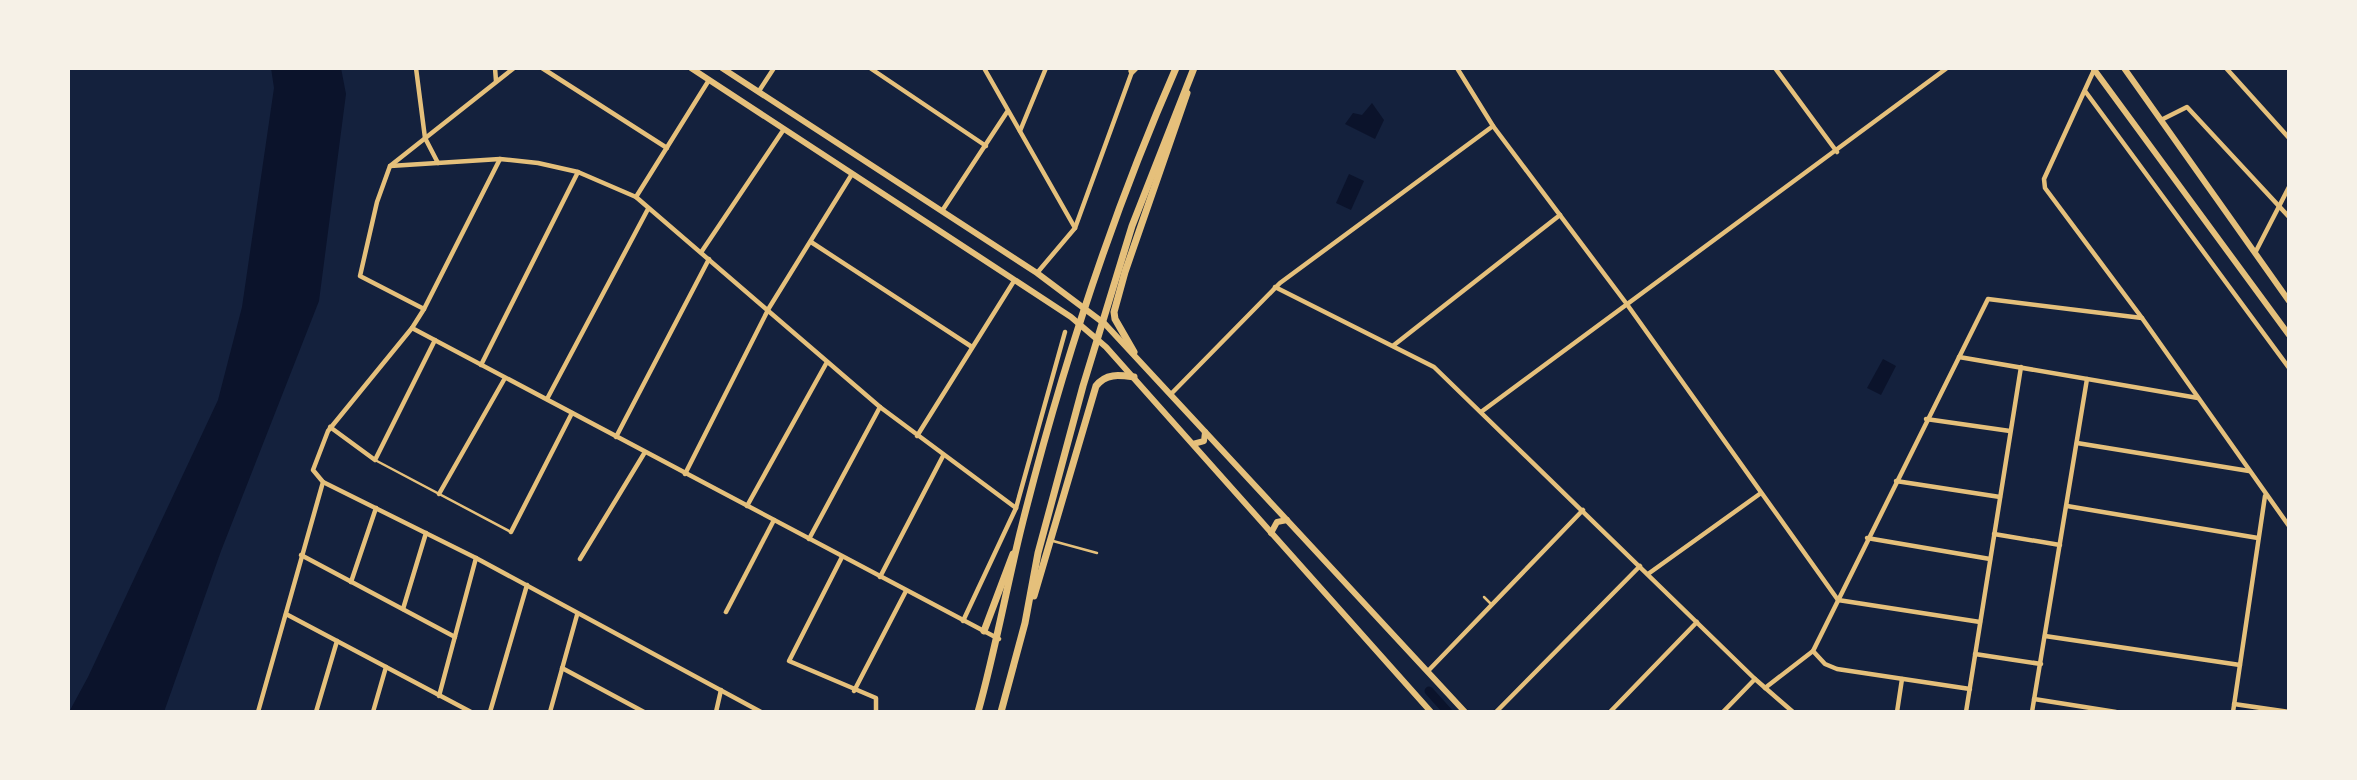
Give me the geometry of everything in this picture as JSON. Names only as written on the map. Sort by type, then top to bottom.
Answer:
[{"type":"main road","points":[[691,68],[1070,317],[1106,347],[1431,712]]},
{"type":"main road","points":[[722,68],[1074,298],[1134,352],[1465,712]]},
{"type":"main road","points":[[978,712],[999,639],[1018,541],[1097,268],[1123,194],[1175,68]]},
{"type":"main road","points":[[1025,623],[1038,553],[1113,286],[1166,136],[1194,68]]},
{"type":"main road","points":[[2124,68],[2289,301]]},
{"type":"main road","points":[[2093,69],[2289,335]]},
{"type":"main road","points":[[1134,352],[1115,319],[1114,312],[1125,272],[1185,104],[1191,76]]},
{"type":"main road","points":[[1001,712],[1096,386],[1103,379],[1116,375],[1134,377]]},
{"type":"main road","points":[[1193,444],[1202,442],[1206,432]]},
{"type":"main road","points":[[1270,533],[1277,522],[1287,520]]},
{"type":"main road","points":[[984,631],[1018,541]]},
{"type":"street","points":[[416,68],[425,138],[438,163]]},
{"type":"street","points":[[495,68],[497,82]]},
{"type":"street","points":[[424,309],[360,276],[377,202],[390,166],[514,68]]},
{"type":"street","points":[[542,68],[667,148]]},
{"type":"street","points":[[760,91],[774,68]]},
{"type":"street","points":[[870,68],[986,146]]},
{"type":"street","points":[[984,68],[1075,228]]},
{"type":"street","points":[[1020,132],[1046,68]]},
{"type":"street","points":[[1457,68],[1493,126],[1626,303],[1838,600],[1980,622]]},
{"type":"street","points":[[1775,68],[1837,152]]},
{"type":"street","points":[[1481,412],[1626,303],[1837,152],[1947,68]]},
{"type":"street","points":[[2226,68],[2289,138]]},
{"type":"street","points":[[1037,273],[1075,228],[1134,69]]},
{"type":"street","points":[[2093,69],[2044,178],[2049,197],[2142,318],[2289,526]]},
{"type":"street","points":[[636,197],[709,80]]},
{"type":"street","points":[[2085,91],[2289,368]]},
{"type":"street","points":[[2161,120],[2188,107],[2289,217]]},
{"type":"street","points":[[942,211],[1008,112]]},
{"type":"street","points":[[1171,394],[1276,287],[1493,126]]},
{"type":"street","points":[[702,251],[783,129]]},
{"type":"street","points":[[390,166],[500,159],[578,172],[636,197],[769,308],[880,407],[1016,508]]},
{"type":"street","points":[[500,159],[424,309],[412,328],[330,427],[313,470],[323,482],[476,558],[577,615],[761,712]]},
{"type":"street","points":[[481,365],[578,172]]},
{"type":"street","points":[[685,474],[769,308],[852,174]]},
{"type":"street","points":[[2255,253],[2289,187]]},
{"type":"street","points":[[547,399],[648,209]]},
{"type":"street","points":[[1394,345],[1560,215]]},
{"type":"street","points":[[811,242],[972,347]]},
{"type":"street","points":[[616,437],[709,259]]},
{"type":"street","points":[[917,436],[1014,281]]},
{"type":"street","points":[[1276,287],[1434,367],[1755,679],[1793,712]]},
{"type":"street","points":[[1765,688],[1813,650],[1926,419],[1989,299],[2142,318]]},
{"type":"street","points":[[412,328],[999,639]]},
{"type":"street","points":[[963,621],[1016,508],[1065,332]]},
{"type":"street","points":[[330,427],[375,460],[435,340]]},
{"type":"street","points":[[1959,357],[2199,398]]},
{"type":"street","points":[[747,506],[827,362]]},
{"type":"street","points":[[1966,712],[2021,367]]},
{"type":"street","points":[[439,494],[505,378]]},
{"type":"street","points":[[2032,712],[2087,379]]},
{"type":"street","points":[[809,539],[880,407]]},
{"type":"street","points":[[511,531],[572,413]]},
{"type":"street","points":[[1926,419],[2010,431]]},
{"type":"street","points":[[2077,443],[2250,471]]},
{"type":"street","points":[[580,559],[645,452]]},
{"type":"street","points":[[880,578],[943,456]]},
{"type":"street","points":[[1896,481],[2000,497]]},
{"type":"street","points":[[258,712],[323,482]]},
{"type":"street","points":[[1648,574],[1761,493]]},
{"type":"street","points":[[2232,712],[2265,495]]},
{"type":"street","points":[[2067,506],[2258,538]]},
{"type":"street","points":[[351,582],[376,508]]},
{"type":"street","points":[[1428,671],[1583,510]]},
{"type":"street","points":[[726,612],[774,520]]},
{"type":"street","points":[[403,609],[426,533]]},
{"type":"street","points":[[1994,534],[2060,545]]},
{"type":"street","points":[[1867,538],[1990,559]]},
{"type":"street","points":[[301,555],[455,637]]},
{"type":"street","points":[[842,557],[789,661],[854,691],[876,698],[876,712]]},
{"type":"street","points":[[439,696],[476,558]]},
{"type":"street","points":[[1496,712],[1640,566]]},
{"type":"street","points":[[490,712],[527,585]]},
{"type":"street","points":[[854,691],[906,591]]},
{"type":"street","points":[[286,614],[471,712]]},
{"type":"street","points":[[550,712],[577,615]]},
{"type":"street","points":[[1610,712],[1697,622]]},
{"type":"street","points":[[2045,636],[2240,665]]},
{"type":"street","points":[[316,712],[337,641]]},
{"type":"street","points":[[1813,650],[1825,664],[1837,669],[1970,689]]},
{"type":"street","points":[[1975,654],[2040,664]]},
{"type":"street","points":[[373,712],[386,667]]},
{"type":"street","points":[[562,668],[644,712]]},
{"type":"street","points":[[1723,712],[1755,679]]},
{"type":"street","points":[[1897,712],[1902,679]]},
{"type":"street","points":[[716,712],[721,690]]},
{"type":"street","points":[[2034,699],[2116,712]]},
{"type":"street","points":[[2234,704],[2289,712]]},
{"type":"lane","points":[[375,460],[511,531]]},
{"type":"lane","points":[[1050,540],[1097,553]]},
{"type":"lane","points":[[1485,597],[1492,604]]},
{"type":"water","points":[[271,68],[341,68],[346,94],[319,301],[221,551],[164,712],[69,712],[218,400],[242,307],[274,88]]},
{"type":"water","points":[[1372,103],[1384,120],[1375,139],[1345,124],[1353,113],[1362,115]]},
{"type":"water","points":[[1349,174],[1364,181],[1351,210],[1336,203]]},
{"type":"water","points":[[1883,359],[1896,366],[1881,395],[1867,388]]},
{"type":"waterway","points":[[1429,691],[1448,712]]}]
